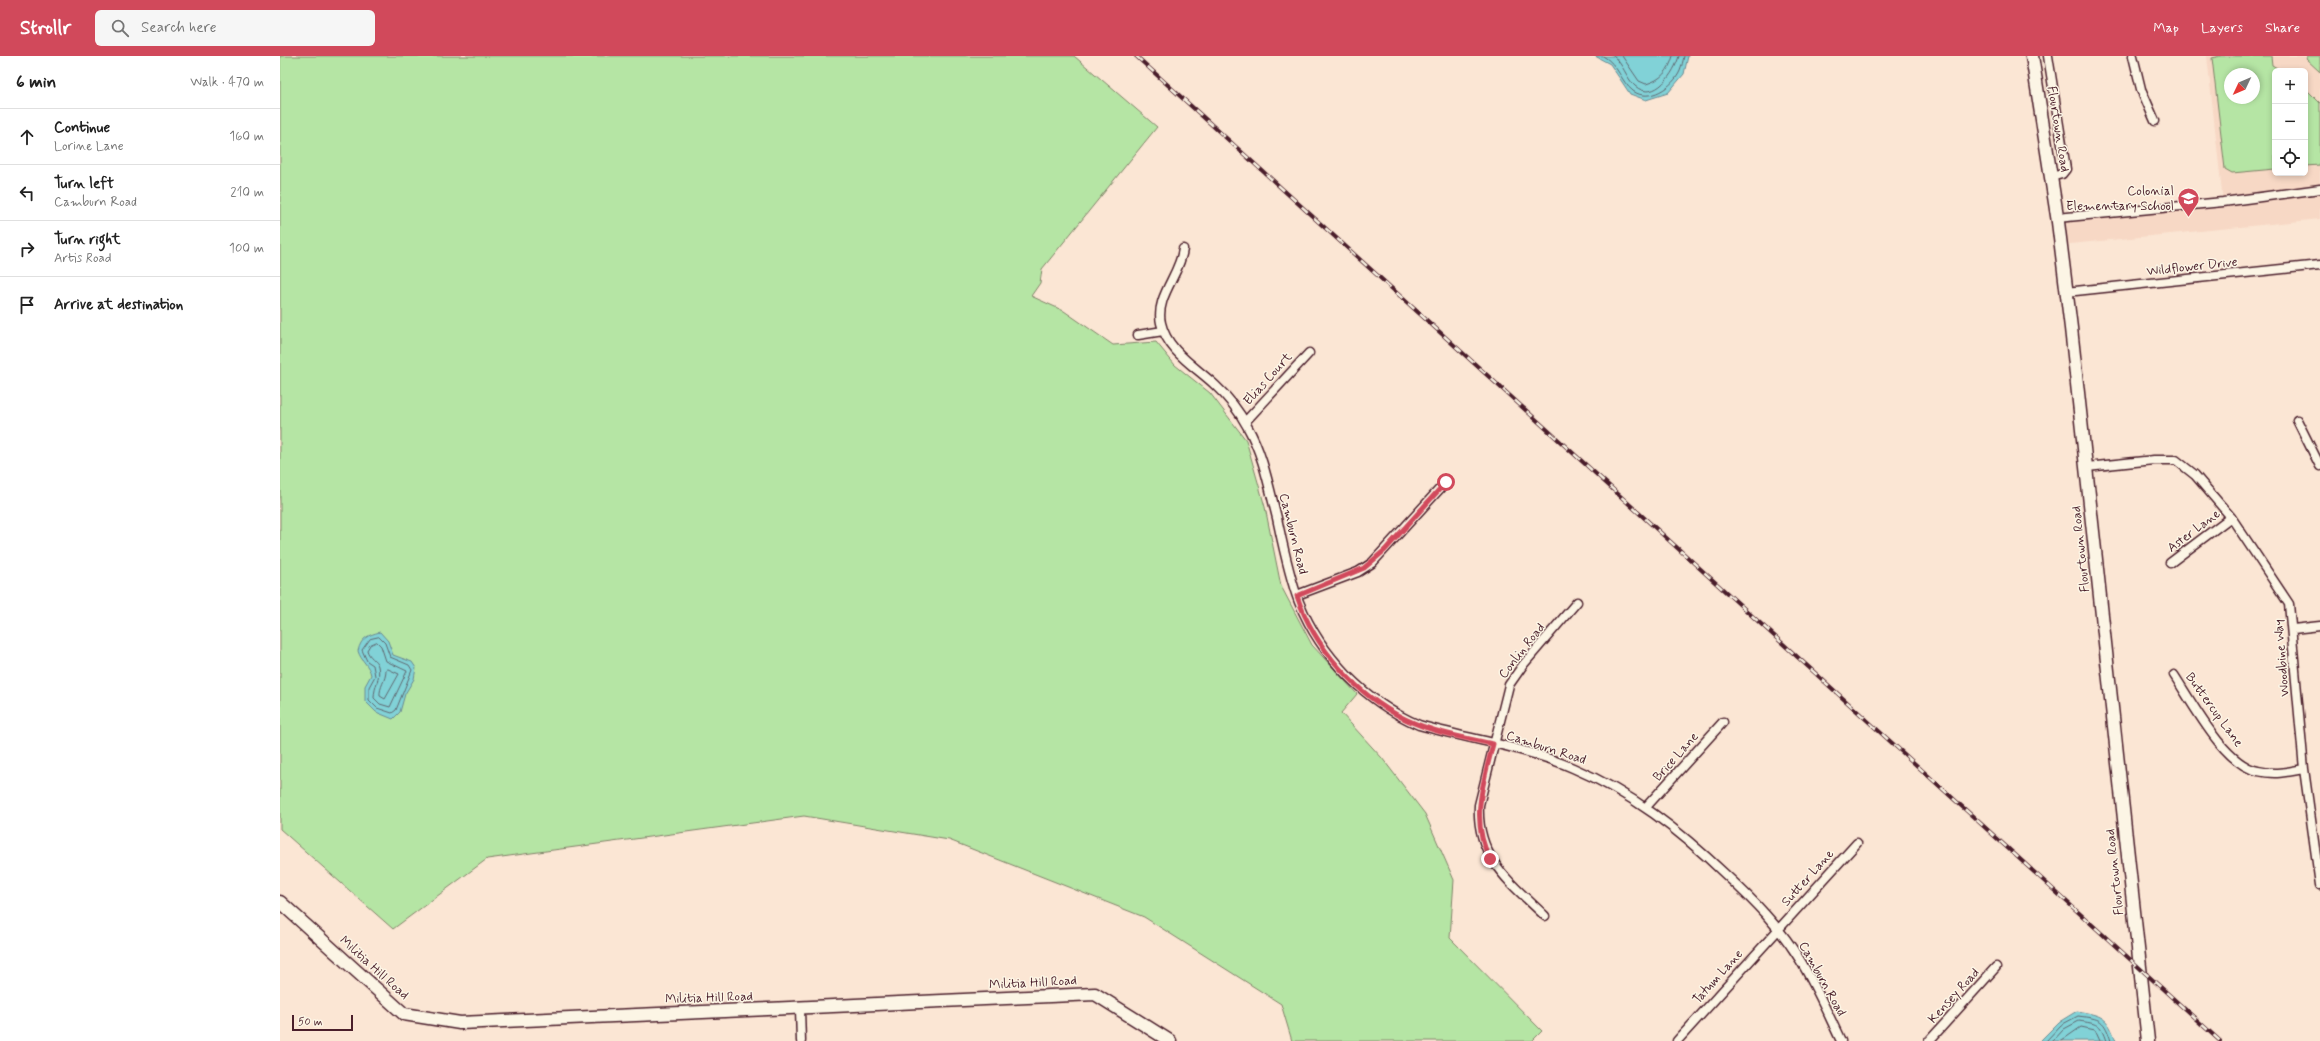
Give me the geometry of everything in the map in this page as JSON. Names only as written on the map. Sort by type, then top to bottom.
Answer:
[{"type":"main road","name":"Flourtown Road","points":[[2032,56],[2057,218],[2087,467],[2148,1041]]},
{"type":"main road","name":"Militia Hill Road","points":[[280,902],[404,1014],[424,1018],[460,1023],[800,1009],[1095,994],[1170,1041]]},
{"type":"street","points":[[2048,56],[2066,168],[2062,174],[2051,177]]},
{"type":"street","points":[[2133,56],[2141,89],[2155,121]]},
{"type":"street","points":[[2057,218],[2223,202],[2320,189]]},
{"type":"street","name":"Camburn Road","points":[[1183,249],[1179,268],[1160,308],[1163,331],[1177,351],[1226,396],[1245,422],[1264,466],[1297,596],[1306,618],[1336,664],[1369,695],[1386,708],[1419,725],[1493,744],[1572,767],[1615,787],[1646,807],[1687,838],[1770,918],[1803,966],[1841,1041]]},
{"type":"street","name":"Wildflower Drive","points":[[2066,292],[2320,265]]},
{"type":"street","points":[[1138,335],[1163,331]]},
{"type":"street","name":"Elias Court","points":[[1245,422],[1309,353]]},
{"type":"street","points":[[2297,420],[2320,466]]},
{"type":"street","name":"Woodbine Way","points":[[2087,467],[2154,460],[2176,460],[2195,474],[2231,517],[2289,604],[2293,629],[2304,769],[2320,885]]},
{"type":"street","points":[[1297,596],[1358,572],[1368,565],[1385,550],[1446,482]]},
{"type":"street","name":"Aster Lane","points":[[2170,564],[2231,517]]},
{"type":"street","name":"Conlin Road","points":[[1545,916],[1496,866],[1488,854],[1482,838],[1479,820],[1481,793],[1509,684],[1523,665],[1577,602]]},
{"type":"street","points":[[2293,629],[2320,626]]},
{"type":"street","name":"Buttercup Lane","points":[[2174,675],[2230,755],[2256,771],[2280,773],[2304,769]]},
{"type":"street","name":"Brice Lane","points":[[1646,807],[1723,722]]},
{"type":"street","name":"Sutter Lane","points":[[1778,929],[1857,843]]},
{"type":"street","name":"Tatum Lane","points":[[1677,1041],[1778,929]]},
{"type":"street","name":"Kensey Road","points":[[1929,1041],[1996,967]]},
{"type":"street","points":[[800,1009],[800,1041]]},
{"type":"shaded area","points":[[2207,56],[2320,56],[2320,219],[2060,245],[2057,218],[2223,202]]},
{"type":"green space","points":[[280,56],[1074,56],[1157,127],[1042,269],[1040,283],[1031,296],[1064,311],[1113,345],[1156,342],[1175,365],[1210,393],[1246,440],[1265,507],[1281,586],[1312,645],[1357,694],[1341,713],[1382,758],[1425,814],[1454,880],[1450,938],[1542,1031],[1532,1041],[1292,1041],[1281,1004],[1144,917],[949,840],[804,816],[487,859],[393,929],[280,829]]},
{"type":"green space","points":[[2220,56],[2271,56],[2272,65],[2277,68],[2272,68],[2272,169],[2232,173],[2225,169],[2212,58]]},
{"type":"green space","points":[[2308,56],[2320,56],[2320,72],[2306,59]]},
{"type":"green space","points":[[2308,91],[2320,103],[2320,165],[2308,166]]},
{"type":"water","points":[[1595,56],[1688,56],[1684,74],[1668,93],[1646,100],[1630,94],[1610,64]]},
{"type":"water","points":[[380,632],[388,641],[393,655],[412,662],[416,668],[414,679],[405,694],[400,712],[393,719],[376,712],[365,701],[365,686],[371,675],[369,668],[361,658],[358,651],[363,640],[372,634]]},
{"type":"water","points":[[2077,1011],[2093,1014],[2103,1018],[2110,1026],[2116,1041],[2040,1041],[2059,1022]]},
{"type":"railway","points":[[1136,56],[2220,1041]]},
{"type":"place","name":"Colonial Elementary School","points":[[2189,218]]},
{"type":"route","points":[[1446,482],[1385,550],[1372,562],[1358,572],[1297,596],[1306,618],[1336,664],[1358,686],[1386,708],[1419,725],[1472,740],[1493,744],[1481,793],[1479,820],[1482,838],[1490,859]]}]
